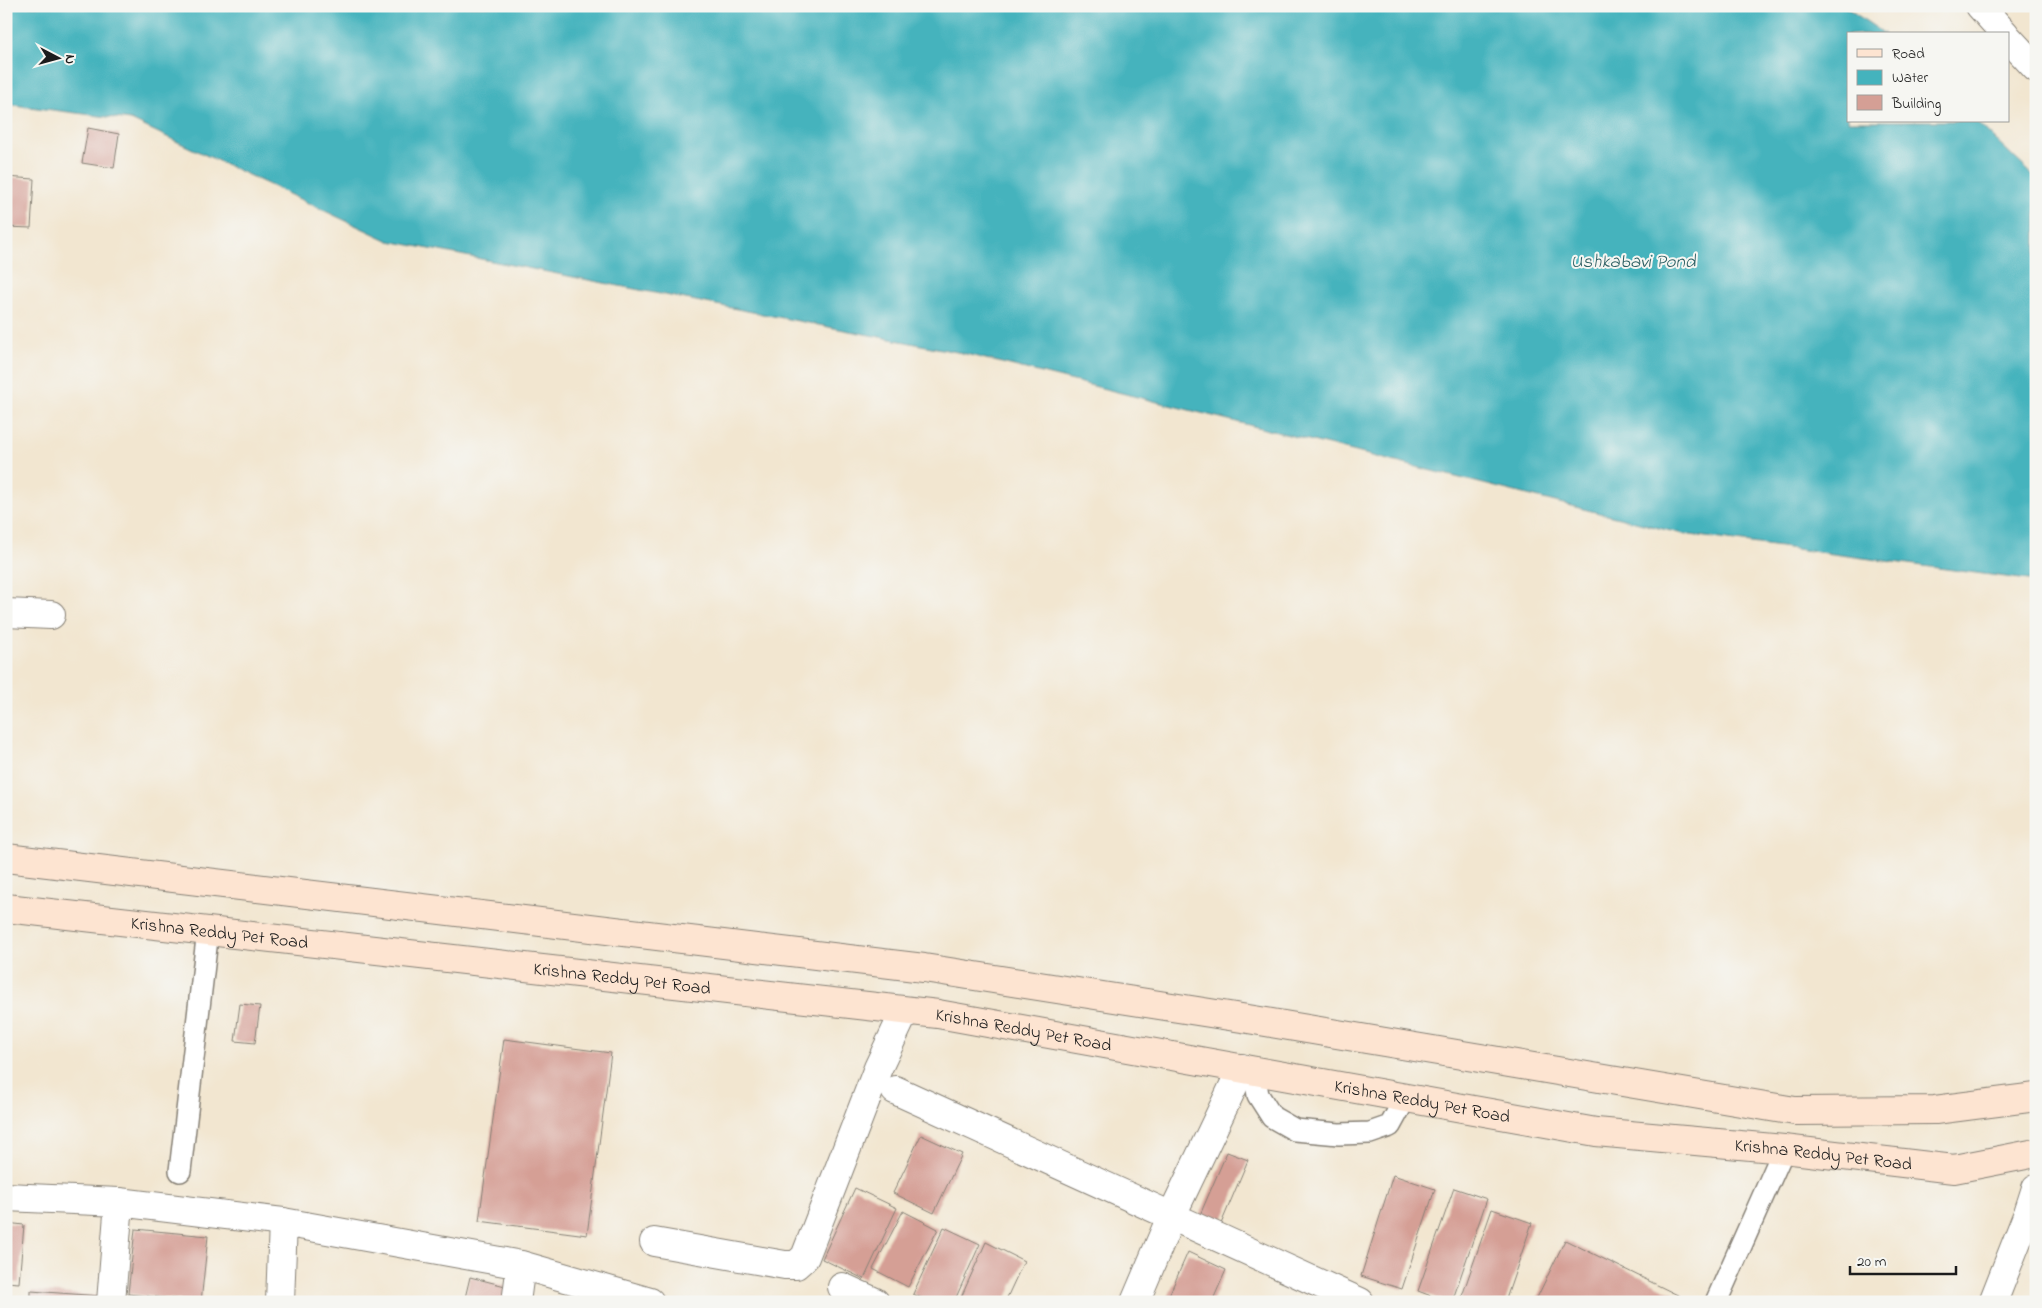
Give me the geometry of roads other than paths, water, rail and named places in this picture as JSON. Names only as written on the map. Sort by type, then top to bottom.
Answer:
[{"type":"main road","points":[[6,858],[924,968],[1248,1019],[1795,1111],[1935,1110],[2036,1097]]},
{"type":"main road","name":"Krishna Reddy Pet Road","points":[[6,908],[938,1014],[1596,1132],[1784,1149],[1954,1169],[2036,1153]]},
{"type":"street","points":[[1980,6],[2003,32]]},
{"type":"street","points":[[2010,40],[2036,68]]},
{"type":"street","points":[[6,613],[51,615]]},
{"type":"street","points":[[654,1242],[785,1265],[796,1265],[805,1257],[878,1068],[906,1010]]},
{"type":"street","points":[[1135,1302],[1171,1217],[1248,1070]]},
{"type":"street","points":[[895,1090],[1360,1302]]},
{"type":"street","points":[[1993,1302],[2036,1188]]},
{"type":"street","points":[[6,1197],[119,1202],[283,1222],[521,1265],[650,1302]]},
{"type":"street","points":[[111,1302],[119,1202]]},
{"type":"street","points":[[280,1302],[283,1222]]},
{"type":"street","points":[[516,1302],[521,1265]]},
{"type":"street","points":[[842,1286],[875,1302]]},
{"type":"lane","points":[[180,1171],[208,930]]},
{"type":"lane","points":[[1248,1070],[1258,1096],[1272,1117],[1295,1130],[1339,1134],[1370,1133],[1390,1126],[1406,1098]]},
{"type":"lane","points":[[1716,1302],[1784,1149]]},
{"type":"water","name":"Ushkabavi Pond","points":[[6,6],[1844,6],[1882,32],[1847,32],[1847,122],[1977,122],[2036,178],[2036,581],[1683,534],[962,353],[389,241],[131,120],[6,104]]}]
